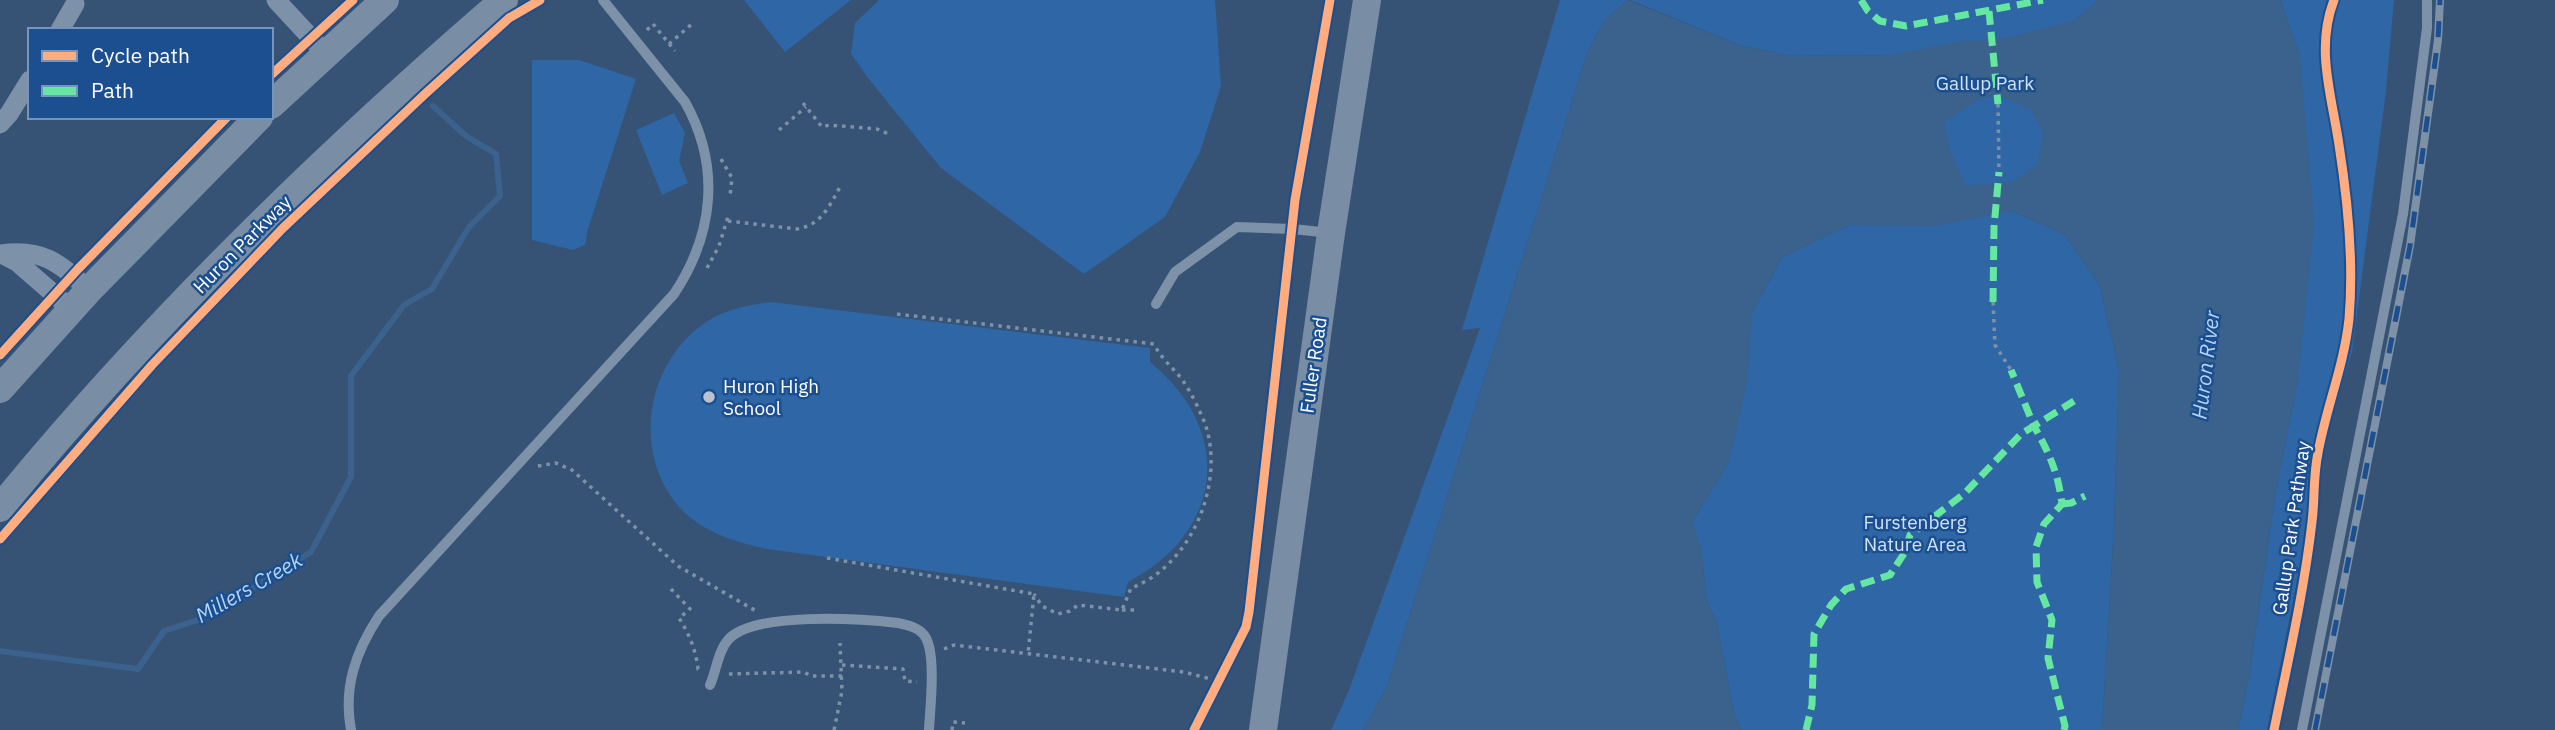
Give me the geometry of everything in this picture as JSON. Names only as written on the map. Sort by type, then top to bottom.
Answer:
[{"type":"main road","points":[[273,104],[385,0]]},
{"type":"main road","points":[[443,53],[456,23],[482,0]]},
{"type":"main road","name":"Huron Parkway","points":[[0,508],[127,363],[260,223],[504,0]]},
{"type":"main road","name":"Fuller Road","points":[[1263,730],[1331,233],[1367,0]]},
{"type":"main road","points":[[0,389],[80,300],[257,119]]},
{"type":"street","points":[[276,0],[326,54]]},
{"type":"street","points":[[61,28],[74,2]]},
{"type":"street","points":[[0,124],[28,83]]},
{"type":"street","points":[[0,254],[33,252],[50,258],[80,300]]},
{"type":"street","points":[[0,254],[80,300]]},
{"type":"lane","points":[[351,730],[348,699],[351,677],[358,653],[379,616],[674,293],[685,277],[703,236],[708,205],[708,179],[701,138],[694,118],[685,102],[603,0]]},
{"type":"lane","points":[[2302,730],[2403,214],[2427,28],[2427,0]]},
{"type":"lane","points":[[1156,304],[1175,272],[1237,227],[1331,233]]},
{"type":"lane","points":[[710,685],[727,640],[741,631],[792,619],[875,621],[912,626],[925,635],[932,661],[929,730]]},
{"type":"path","points":[[669,44],[693,23]]},
{"type":"path","points":[[647,30],[653,24],[675,51]]},
{"type":"path","points":[[1998,104],[1999,172]]},
{"type":"path","points":[[779,130],[804,105],[822,127],[829,125],[877,129],[891,135]]},
{"type":"path","points":[[705,271],[719,246],[728,219],[797,229],[806,227],[827,212],[840,187]]},
{"type":"path","points":[[1993,302],[1995,345],[2011,370]]},
{"type":"path","points":[[897,314],[1154,344],[1161,357],[1182,380],[1203,420],[1211,444],[1210,481],[1206,502],[1189,538],[1173,558],[1143,583],[1131,588],[1122,610]]},
{"type":"path","points":[[548,463],[563,464],[572,470],[678,566],[762,615],[792,619]]},
{"type":"path","points":[[827,558],[1034,594],[1042,606],[1058,614],[1079,605],[1136,610]]},
{"type":"path","points":[[671,589],[690,609],[679,618],[690,637],[698,669],[715,674],[804,672],[811,676],[842,676]]},
{"type":"path","points":[[1028,654],[1034,594]]},
{"type":"path","points":[[834,730],[842,691],[840,643]]},
{"type":"path","points":[[932,661],[945,648],[954,645],[1184,673],[1218,681]]},
{"type":"path","points":[[842,666],[903,669],[905,681],[919,682]]},
{"type":"path","points":[[1212,694],[1224,670]]},
{"type":"path","points":[[952,730],[953,722],[965,723]]},
{"type":"green space","points":[[744,0],[851,0],[785,52]]},
{"type":"green space","points":[[879,0],[1215,0],[1221,86],[1200,152],[1165,217],[1084,274],[941,168],[851,54],[855,23]]},
{"type":"green space","points":[[1560,0],[1628,0],[1605,20],[1588,51],[1387,686],[1363,730],[1331,730],[1349,690],[1480,328],[1462,330]]},
{"type":"green space","name":"Gallup Park","points":[[1630,0],[2098,0],[2076,20],[2090,201],[1931,196],[1893,55],[1790,56],[1739,45]]},
{"type":"green space","points":[[2280,0],[2394,0],[2386,91],[2352,352],[2326,437],[2267,730],[2238,730],[2249,677],[2276,489],[2298,379],[2300,56]]},
{"type":"green space","points":[[532,60],[579,60],[636,79],[585,245],[573,250],[532,240]]},
{"type":"green space","points":[[674,113],[685,133],[679,161],[688,183],[662,195],[636,130]]},
{"type":"green space","name":"Furstenberg Nature Area","points":[[2012,211],[2064,234],[2100,286],[2119,371],[2114,527],[2102,730],[1741,730],[1734,713],[1716,620],[1706,600],[1703,566],[1692,522],[1729,462],[1752,313],[1782,257],[1850,225]]},
{"type":"green space","points":[[771,302],[1150,348],[1150,362],[1177,389],[1196,418],[1206,448],[1207,478],[1200,508],[1184,536],[1160,561],[1128,582],[1124,597],[767,549],[733,540],[710,530],[681,509],[665,487],[655,462],[651,436],[652,410],[658,385],[669,361],[685,340],[706,322],[737,308]]},
{"type":"water","name":"Huron River","points":[[1628,0],[1739,45],[1790,56],[1893,55],[1963,41],[2002,39],[2076,20],[2098,0],[2280,0],[2300,56],[2314,224],[2298,379],[2276,489],[2249,677],[2238,730],[2102,730],[2114,527],[2119,371],[2100,286],[2064,234],[2012,211],[1934,226],[1850,225],[1782,257],[1752,313],[1747,384],[1729,462],[1692,522],[1702,550],[1706,600],[1716,620],[1734,713],[1741,730],[1363,730],[1387,686],[1588,51],[1605,20]],"holes":[[[2001,96],[2031,110],[2044,134],[2037,165],[2014,181],[1966,186],[1948,146],[1944,122],[1981,98]]]},
{"type":"waterway","name":"Millers Creek","points":[[0,651],[138,669],[164,631],[204,618],[311,552],[351,477],[351,376],[404,305],[432,289],[469,227],[500,196],[496,154],[466,136],[433,106]]},
{"type":"railway","points":[[2315,730],[2410,246],[2438,40],[2440,0]]},
{"type":"marked path","points":[[1861,0],[1868,11],[1880,21],[1906,26],[2043,0]]},
{"type":"marked path","points":[[1989,11],[1998,104]]},
{"type":"marked path","points":[[1993,302],[1994,227],[1999,172]]},
{"type":"marked path","points":[[1806,730],[1812,705],[1814,634],[1831,605],[1846,589],[1890,575],[1905,552],[1910,535],[1965,493],[2021,434],[2034,426],[2011,370]]},
{"type":"marked path","points":[[2064,730],[2048,658],[2052,620],[2037,582],[2036,547],[2044,524],[2062,504],[2052,463],[2034,426],[2074,401]]},
{"type":"marked path","points":[[2062,504],[2085,496]]},
{"type":"cycle path","points":[[273,73],[353,0]]},
{"type":"cycle path","points":[[0,539],[152,365],[283,228],[509,18],[540,0]]},
{"type":"cycle path","points":[[1194,730],[1246,627],[1249,612],[1295,200],[1330,0]]},
{"type":"cycle path","name":"Gallup Park Pathway","points":[[2274,730],[2305,574],[2318,453],[2349,319],[2351,276],[2347,210],[2325,54],[2328,18],[2334,0]]},
{"type":"cycle path","points":[[0,355],[78,269],[225,119]]},
{"type":"place","name":"Huron High School","points":[[709,397]]}]
